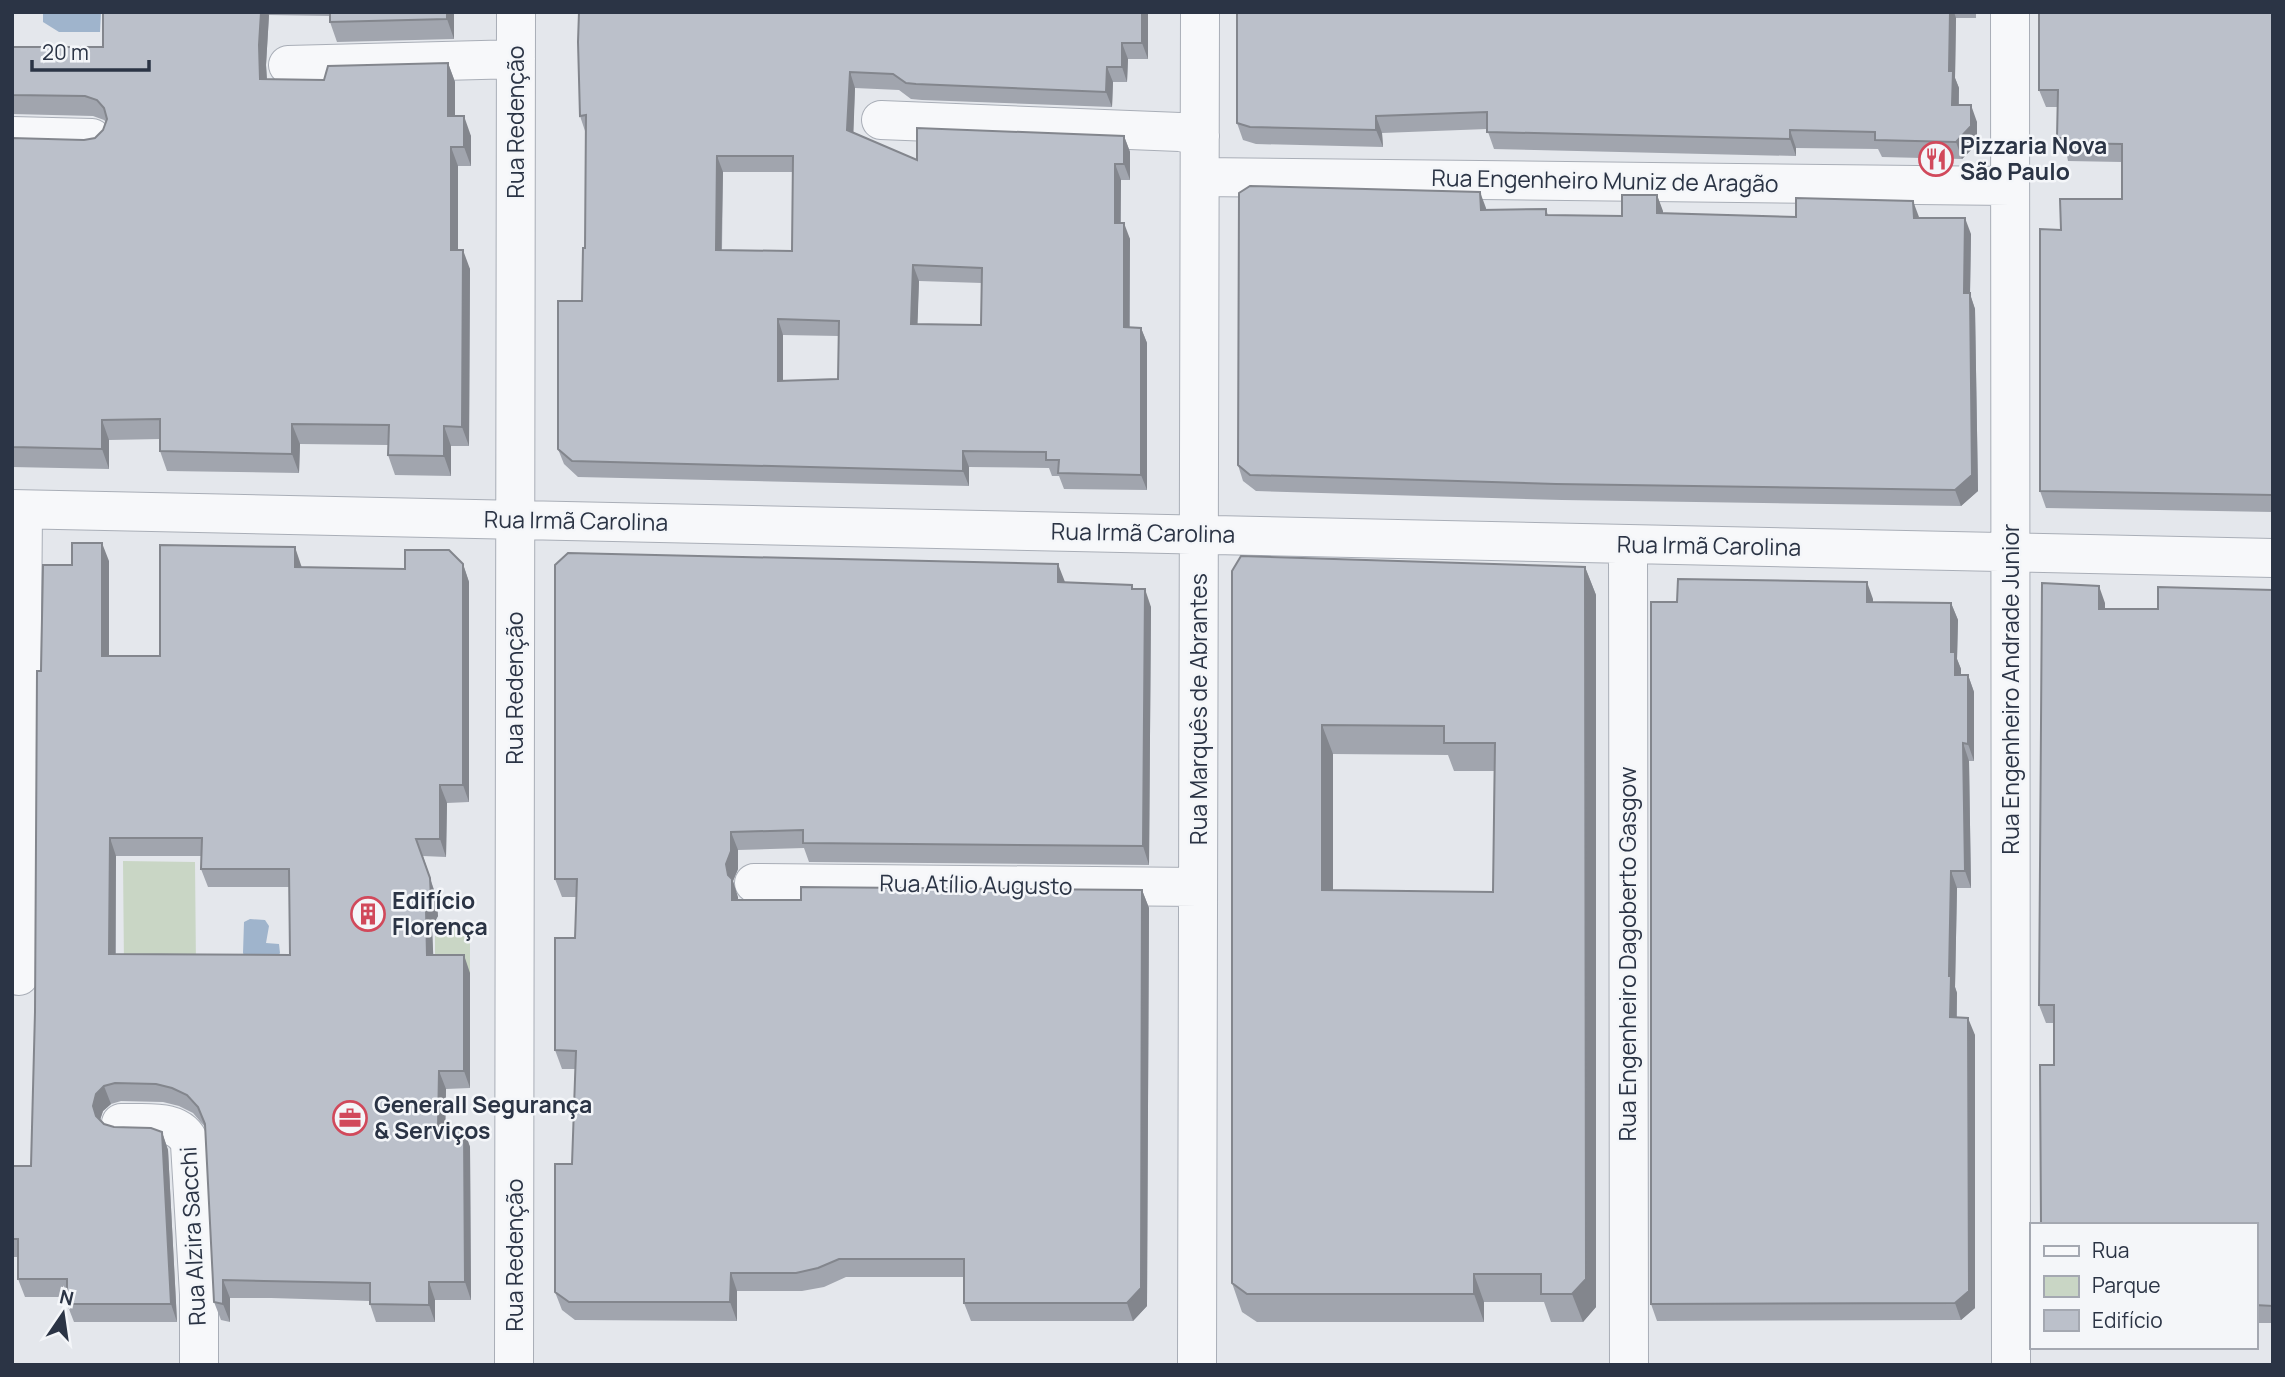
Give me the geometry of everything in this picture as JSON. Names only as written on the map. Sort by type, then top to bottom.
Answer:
[{"type":"street","name":"Rua Redenção","points":[[514,1365],[516,12]]},
{"type":"street","name":"Rua Marquês de Abrantes","points":[[1198,1365],[1200,12]]},
{"type":"street","name":"Rua Engenheiro Andrade Junior","points":[[2010,12],[2011,1365]]},
{"type":"street","points":[[288,65],[516,59]]},
{"type":"street","points":[[881,120],[1180,132],[1200,136]]},
{"type":"street","points":[[12,136],[92,138]]},
{"type":"street","name":"Rua Engenheiro Muniz de Aragão","points":[[1200,177],[2010,186]]},
{"type":"street","points":[[18,509],[19,976]]},
{"type":"street","name":"Rua Irmã Carolina","points":[[18,509],[2273,558]]},
{"type":"street","name":"Rua Engenheiro Dagoberto Gasgow","points":[[1628,544],[1629,1365]]},
{"type":"street","name":"Rua Atílio Augusto","points":[[754,883],[1198,887]]},
{"type":"street","name":"Rua Alzira Sacchi","points":[[121,1123],[169,1125],[178,1127],[187,1134],[190,1144],[199,1294],[199,1365]]},
{"type":"green space","points":[[123,861],[195,862],[196,968],[124,967]]},
{"type":"green space","points":[[435,923],[470,923],[470,973],[435,972]]},
{"type":"water","points":[[43,12],[101,12],[100,32],[59,32],[43,22]]},
{"type":"water","points":[[250,919],[265,920],[269,926],[266,943],[279,944],[280,953],[277,958],[246,959],[243,953],[244,922]]},
{"type":"building","points":[[103,12],[261,12],[260,79],[324,80],[328,66],[448,63],[448,116],[464,116],[464,147],[451,147],[451,250],[463,250],[462,427],[444,426],[444,456],[388,455],[389,425],[292,424],[292,454],[160,451],[160,419],[102,420],[102,449],[12,447],[12,138],[95,138],[103,130],[107,119],[104,108],[97,100],[85,96],[12,95],[12,47],[103,47]]},
{"type":"building","points":[[330,12],[447,12],[447,19],[330,22]]},
{"type":"building","points":[[579,12],[1142,12],[1142,43],[1122,43],[1122,67],[1107,67],[1106,92],[916,84],[906,83],[893,74],[850,72],[847,130],[917,160],[917,128],[1124,136],[1124,164],[1115,164],[1115,223],[1124,223],[1124,327],[1141,328],[1141,475],[1058,473],[1059,460],[1046,460],[1046,452],[963,451],[963,471],[572,461],[558,449],[558,301],[582,301],[586,115],[580,116]],"holes":[[[717,156],[793,156],[792,251],[716,250]],[[913,265],[982,268],[981,325],[911,324]],[[778,319],[839,321],[838,379],[778,381]]]},
{"type":"building","points":[[1237,12],[1950,12],[1949,71],[1953,71],[1952,105],[1971,105],[1971,126],[1956,142],[1875,140],[1875,132],[1790,130],[1790,139],[1487,132],[1487,112],[1376,116],[1376,130],[1250,127],[1237,123]]},
{"type":"building","points":[[2039,12],[2273,12],[2273,495],[2040,491],[2040,229],[2061,230],[2060,199],[2122,199],[2122,144],[2062,143],[2062,138],[2057,138],[2058,90],[2039,90]]},
{"type":"building","points":[[1250,186],[1480,192],[1481,210],[1546,209],[1546,215],[1622,216],[1622,195],[1657,195],[1657,213],[1796,217],[1796,198],[1913,201],[1914,218],[1965,218],[1964,293],[1970,293],[1972,475],[1955,490],[1556,484],[1250,475],[1238,465],[1239,193]]},
{"type":"building","points":[[72,543],[102,543],[102,656],[160,656],[160,545],[295,547],[295,567],[405,569],[405,550],[449,550],[463,564],[463,785],[440,785],[440,839],[416,839],[430,878],[431,898],[426,909],[427,955],[464,955],[464,1071],[439,1071],[438,1129],[464,1130],[465,1282],[429,1282],[429,1305],[370,1304],[370,1283],[223,1280],[223,1304],[214,1302],[205,1124],[198,1107],[187,1095],[156,1084],[115,1083],[104,1086],[96,1094],[93,1106],[96,1116],[104,1124],[114,1127],[151,1128],[162,1132],[171,1304],[67,1304],[67,1279],[18,1279],[18,1239],[12,1239],[12,1166],[31,1166],[35,1012],[37,671],[41,671],[43,565],[72,565]],"holes":[[[110,838],[202,838],[201,869],[289,869],[290,955],[109,954]]]},
{"type":"building","points":[[568,553],[1058,564],[1058,582],[1132,585],[1132,589],[1145,589],[1143,846],[803,843],[803,830],[731,832],[731,851],[726,864],[728,875],[732,879],[732,900],[801,900],[801,887],[1142,890],[1141,1288],[1127,1303],[964,1303],[964,1259],[839,1259],[796,1273],[731,1273],[730,1302],[569,1302],[555,1292],[555,1164],[572,1164],[576,1051],[555,1050],[555,938],[575,938],[577,879],[555,879],[555,565]]},
{"type":"building","points":[[1241,556],[1585,567],[1586,1279],[1572,1294],[1541,1294],[1541,1274],[1474,1274],[1474,1294],[1247,1294],[1232,1283],[1232,571]],"holes":[[[1322,725],[1444,726],[1444,743],[1495,743],[1493,892],[1322,890]]]},
{"type":"building","points":[[1678,579],[1867,582],[1867,602],[1951,603],[1951,652],[1955,652],[1955,675],[1968,675],[1968,744],[1963,743],[1965,871],[1951,871],[1949,976],[1950,1017],[1968,1018],[1969,1291],[1955,1303],[1651,1304],[1651,602],[1677,602]]},
{"type":"building","points":[[2042,583],[2099,586],[2099,609],[2158,609],[2158,587],[2273,590],[2273,1306],[2257,1305],[2257,1223],[2041,1223],[2040,1065],[2054,1065],[2054,1005],[2039,1005]]},
{"type":"place","name":"Pizzaria Nova São Paulo","points":[[1936,159]]},
{"type":"place","name":"Edifício Florença","points":[[368,914]]},
{"type":"place","name":"Generall Segurança & Serviços","points":[[350,1118]]}]
